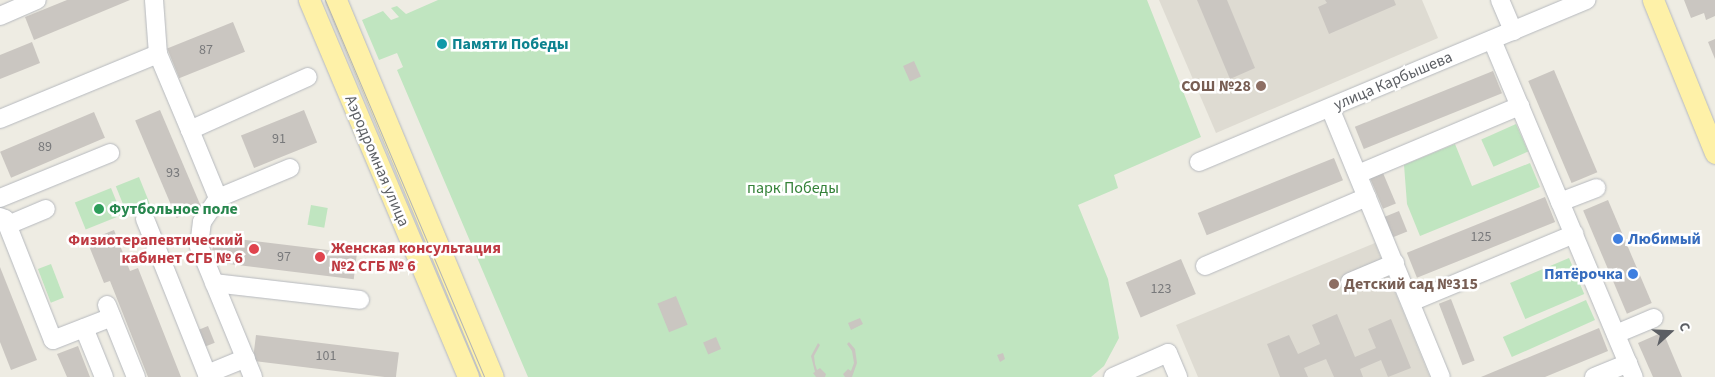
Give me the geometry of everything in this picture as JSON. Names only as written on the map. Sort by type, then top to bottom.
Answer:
[{"type":"main road","name":"Аэродромная улица","points":[[309,0],[468,377]]},
{"type":"main road","name":"Аэродромная улица","points":[[336,0],[494,377]]},
{"type":"main road","points":[[1653,0],[1715,153]]},
{"type":"street","points":[[0,16],[37,0]]},
{"type":"street","points":[[154,0],[158,54],[218,198]]},
{"type":"street","points":[[1500,0],[1512,31]]},
{"type":"street","name":"улица Карбышева","points":[[1199,162],[1587,0]]},
{"type":"street","points":[[1492,40],[1631,370],[1594,377]]},
{"type":"street","points":[[0,119],[158,54]]},
{"type":"street","points":[[190,130],[308,77]]},
{"type":"street","points":[[1358,174],[1520,106]]},
{"type":"street","points":[[1330,108],[1441,377]]},
{"type":"street","points":[[0,198],[110,153]]},
{"type":"street","points":[[253,377],[199,246],[202,222],[218,198],[290,168]]},
{"type":"street","points":[[1560,202],[1596,188]]},
{"type":"street","points":[[1205,266],[1368,197]]},
{"type":"street","points":[[46,209],[4,221],[53,340],[84,328],[110,311],[136,377]]},
{"type":"street","points":[[145,219],[207,374],[222,373],[246,358]]},
{"type":"street","points":[[1411,302],[1574,234]]},
{"type":"street","points":[[1350,282],[1395,263]]},
{"type":"street","points":[[214,283],[360,300]]},
{"type":"street","points":[[1616,334],[1654,318]]},
{"type":"street","points":[[84,328],[104,377]]},
{"type":"street","points":[[1113,377],[1168,353],[1178,377]]},
{"type":"shaded area","name":"СОШ №28","points":[[1159,0],[1422,0],[1438,38],[1216,133]]},
{"type":"shaded area","name":"Детский сад №315","points":[[1375,243],[1430,377],[1198,377],[1176,325]]},
{"type":"green space","name":"парк Победы","points":[[438,0],[1147,0],[1201,137],[1114,175],[1118,188],[1078,205],[1108,279],[1119,338],[1104,366],[1091,377],[528,377],[397,70],[403,67],[397,53],[379,60],[362,20],[383,11],[391,20],[399,17],[391,8],[397,6],[406,14]]},
{"type":"green space","points":[[1516,124],[1528,151],[1493,167],[1481,139]]},
{"type":"green space","points":[[1455,144],[1472,186],[1530,163],[1540,187],[1420,236],[1407,204],[1404,165]]},
{"type":"green space","points":[[139,177],[150,204],[127,213],[116,186]]},
{"type":"green space","name":"Футбольное поле","points":[[111,188],[122,215],[86,229],[75,203]]},
{"type":"green space","points":[[311,205],[328,208],[324,228],[308,225]]},
{"type":"green space","points":[[1569,258],[1584,294],[1525,319],[1510,283]]},
{"type":"green space","points":[[51,264],[64,298],[51,303],[38,269]]},
{"type":"green space","points":[[1586,300],[1595,320],[1512,357],[1503,337]]},
{"type":"building","points":[[67,0],[130,0],[34,40],[25,17]]},
{"type":"building","points":[[1197,0],[1227,0],[1255,68],[1230,79]]},
{"type":"building","points":[[1325,0],[1394,0],[1396,5],[1329,34],[1318,7],[1327,3]]},
{"type":"building","points":[[1684,0],[1715,0],[1715,16],[1706,20],[1704,13],[1691,18]]},
{"type":"building","points":[[233,22],[245,52],[179,78],[167,49]]},
{"type":"building","points":[[1715,39],[1715,59],[1708,42]]},
{"type":"building","points":[[32,42],[40,63],[0,79],[0,55]]},
{"type":"building","points":[[914,61],[921,77],[910,81],[903,66]]},
{"type":"building","points":[[1554,70],[1597,172],[1572,183],[1528,81]]},
{"type":"building","points":[[1493,71],[1502,93],[1364,149],[1355,127]]},
{"type":"building","points":[[160,110],[201,208],[177,218],[135,121]]},
{"type":"building","points":[[304,110],[317,142],[254,168],[241,135]]},
{"type":"building","points":[[94,112],[105,138],[11,178],[0,152]]},
{"type":"building","points":[[1334,158],[1343,180],[1207,235],[1198,213]]},
{"type":"building","points":[[1383,173],[1396,203],[1383,209],[1370,178]]},
{"type":"building","points":[[1545,197],[1555,222],[1417,278],[1407,253]]},
{"type":"building","points":[[1608,200],[1652,303],[1627,314],[1583,211]]},
{"type":"building","points":[[1399,211],[1407,231],[1391,238],[1382,218]]},
{"type":"building","points":[[114,230],[130,271],[138,268],[181,377],[148,377],[110,281],[104,283],[87,241]]},
{"type":"building","points":[[214,236],[357,254],[354,279],[211,262]]},
{"type":"building","points":[[1181,259],[1196,294],[1141,317],[1126,282]]},
{"type":"building","points":[[0,267],[37,360],[11,370],[0,342]]},
{"type":"building","points":[[676,296],[688,325],[669,332],[657,303]]},
{"type":"building","points":[[1451,299],[1475,361],[1463,365],[1439,304]]},
{"type":"building","points":[[1337,314],[1355,357],[1376,348],[1368,329],[1391,319],[1411,368],[1388,377],[1381,360],[1360,369],[1363,377],[1334,377],[1326,359],[1304,368],[1308,377],[1280,377],[1267,344],[1289,335],[1298,354],[1320,344],[1312,325]]},
{"type":"building","points":[[860,318],[863,324],[851,330],[848,323]]},
{"type":"building","points":[[208,326],[215,343],[204,347],[197,330]]},
{"type":"building","points":[[1599,328],[1608,351],[1545,377],[1481,377]]},
{"type":"building","points":[[1663,332],[1682,377],[1653,377],[1638,343]]},
{"type":"building","points":[[256,335],[399,353],[396,377],[253,361]]},
{"type":"building","points":[[716,337],[721,349],[708,354],[703,342]]},
{"type":"building","points":[[849,342],[855,349],[857,363],[852,377],[845,377],[843,374],[848,369],[851,371],[854,363],[852,351],[847,344]]},
{"type":"building","points":[[818,343],[820,345],[814,356],[815,364],[817,370],[820,368],[826,374],[825,377],[816,377],[813,373],[815,372],[811,356]]},
{"type":"building","points":[[78,346],[90,377],[67,377],[57,354]]},
{"type":"building","points":[[1003,353],[1005,359],[1000,362],[997,355]]},
{"type":"tram line","points":[[325,0],[484,377]]},
{"type":"place","name":"Памяти Победы","points":[[442,44]]},
{"type":"place","name":"СОШ №28","points":[[1261,86]]},
{"type":"place","name":"Футбольное поле","points":[[99,209]]},
{"type":"place","name":"Любимый","points":[[1618,239]]},
{"type":"place","name":"Физиотерапевтический кабинет СГБ № 6","points":[[254,249]]},
{"type":"place","name":"Женская консультация №2 СГБ № 6","points":[[320,257]]},
{"type":"place","name":"Пятёрочка","points":[[1633,274]]},
{"type":"place","name":"Детский сад №315","points":[[1334,284]]}]
